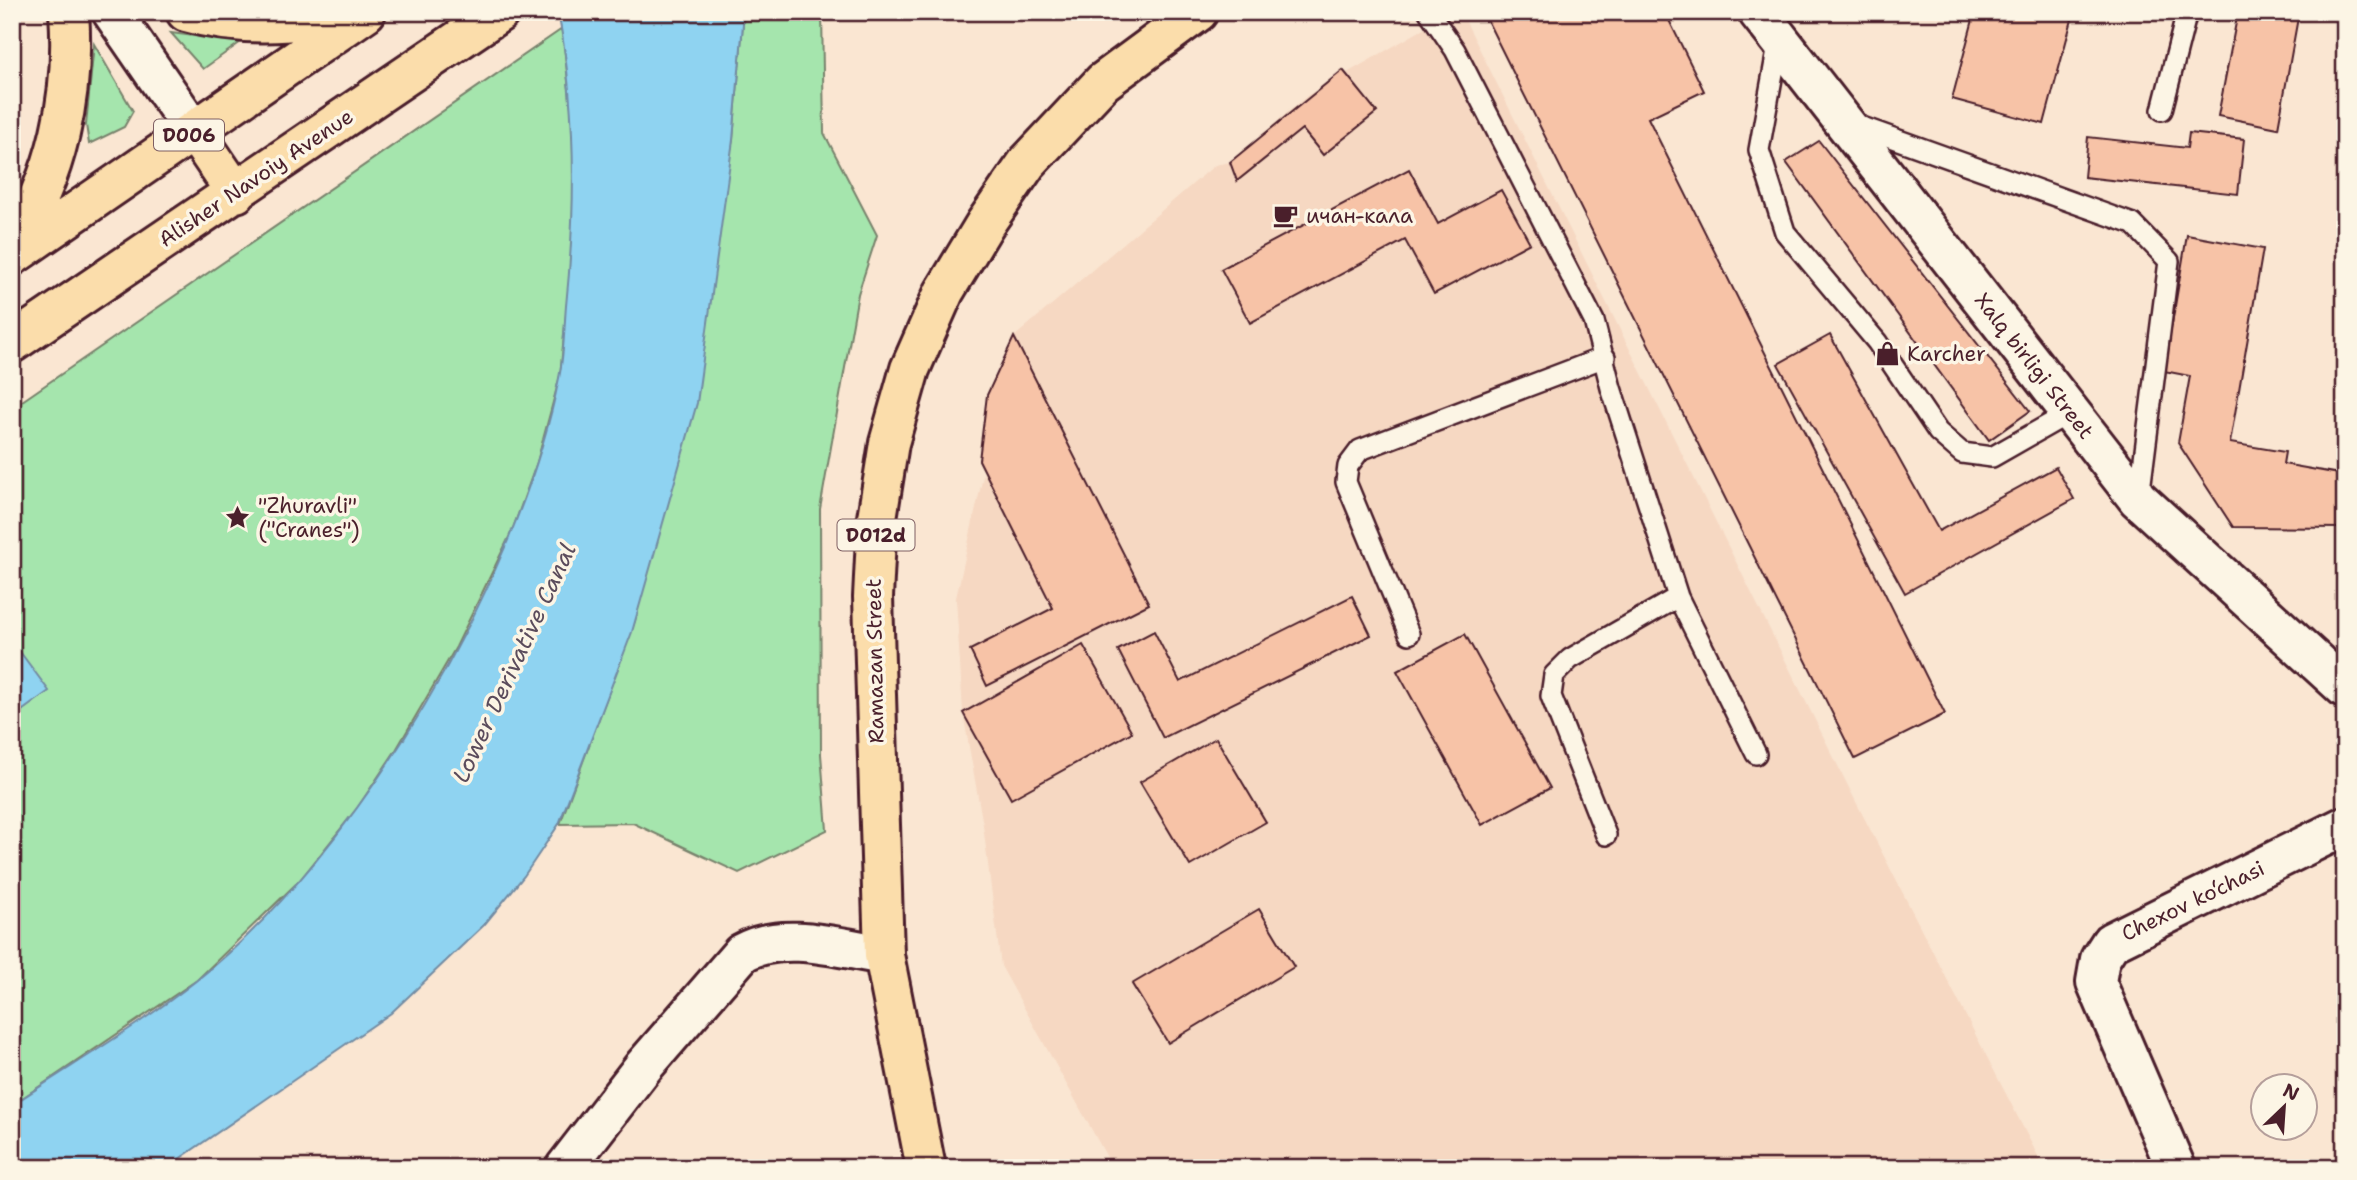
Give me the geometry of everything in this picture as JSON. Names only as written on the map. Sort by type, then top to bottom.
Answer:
[{"type":"main road","points":[[12,244],[39,198],[54,156],[70,76],[69,12]]},
{"type":"main road","points":[[186,12],[215,20],[236,22],[338,12]]},
{"type":"main road","name":"D006","points":[[12,257],[366,12]]},
{"type":"main road","name":"Ramazan Street","points":[[926,1168],[884,955],[873,670],[874,558],[887,456],[910,369],[944,292],[985,224],[1027,163],[1103,82],[1198,12]]},
{"type":"main road","name":"Alisher Navoiy Avenue","points":[[12,343],[497,14]]},
{"type":"main road","points":[[194,131],[236,193]]},
{"type":"street","points":[[112,12],[194,131]]},
{"type":"street","name":"Xalq birligi Street","points":[[1768,26],[2138,499],[2345,688]]},
{"type":"street","name":"Chexov ko‘chasi","points":[[2176,1168],[2096,982],[2100,959],[2111,942],[2345,826]]},
{"type":"street","points":[[565,1168],[644,1066],[742,953],[756,944],[775,942],[884,955]]},
{"type":"lane","points":[[1429,12],[1455,50],[1594,321],[1611,388],[1678,597],[1756,754]]},
{"type":"lane","points":[[2162,110],[2187,12]]},
{"type":"lane","points":[[1768,26],[1759,150],[1785,232],[1877,342],[1938,432],[1962,453],[1992,457],[2071,412]]},
{"type":"lane","points":[[1844,121],[2133,225],[2169,261],[2138,499]]},
{"type":"lane","points":[[1409,634],[1346,482],[1348,466],[1360,450],[1605,357]]},
{"type":"lane","points":[[1606,835],[1551,696],[1554,675],[1570,659],[1678,597]]},
{"type":"shaded area","points":[[1453,12],[1461,12],[1855,800],[2044,1168],[1113,1168],[1001,966],[983,825],[963,713],[956,598],[1014,337],[1215,165],[1230,162],[1307,96]]},
{"type":"green space","points":[[744,12],[822,12],[824,133],[877,235],[858,294],[820,509],[821,754],[827,830],[739,873],[633,823],[560,824],[635,621],[733,140]]},
{"type":"green space","points":[[562,29],[573,125],[574,232],[560,376],[537,462],[512,531],[456,647],[396,750],[358,807],[300,880],[197,980],[12,1105],[12,408]]},
{"type":"green space","points":[[171,33],[241,42],[203,69]]},
{"type":"green space","points":[[94,44],[133,111],[124,127],[89,144],[86,125]]},
{"type":"water","name":"Lower Derivative Canal","points":[[558,12],[744,12],[733,140],[697,403],[632,632],[559,824],[524,876],[484,925],[391,1013],[166,1168],[12,1168],[12,1105],[175,997],[257,926],[316,860],[372,787],[424,707],[470,623],[508,539],[539,457],[561,369],[572,232],[573,159],[569,85]]},
{"type":"water","points":[[12,641],[49,691],[12,718]]},
{"type":"building","points":[[1483,12],[1665,12],[1704,91],[1648,118],[1945,714],[1855,759]]},
{"type":"building","points":[[1975,12],[2074,12],[2044,124],[1952,99]]},
{"type":"building","points":[[2238,12],[2299,12],[2278,128],[2218,116]]},
{"type":"building","points":[[1343,70],[1377,112],[1323,155],[1302,129],[1237,181],[1230,162]]},
{"type":"building","points":[[2189,133],[2244,139],[2238,194],[2084,177],[2088,137],[2187,148]]},
{"type":"building","points":[[1819,141],[2030,411],[1989,440],[1786,162]]},
{"type":"building","points":[[1409,169],[1438,224],[1501,190],[1530,243],[1434,294],[1405,240],[1250,323],[1221,269]]},
{"type":"building","points":[[2187,235],[2263,249],[2230,443],[2285,452],[2283,464],[2339,474],[2345,489],[2345,528],[2233,527],[2178,443],[2190,376],[2164,371]]},
{"type":"building","points":[[1830,335],[1939,531],[2056,467],[2074,499],[1905,593],[1778,364]]},
{"type":"building","points":[[1014,337],[1149,604],[987,686],[970,650],[1053,608],[979,460],[987,395]]},
{"type":"building","points":[[1352,596],[1371,635],[1163,738],[1118,650],[1154,631],[1180,682]]},
{"type":"building","points":[[1465,634],[1550,788],[1482,825],[1397,671]]},
{"type":"building","points":[[1083,645],[1132,732],[1011,799],[963,713]]},
{"type":"building","points":[[1216,738],[1266,822],[1190,866],[1140,782]]},
{"type":"building","points":[[1259,909],[1294,967],[1168,1043],[1132,984]]},
{"type":"place","name":"ичан-кала","points":[[1286,216]]},
{"type":"place","name":"Karcher","points":[[1887,354]]},
{"type":"place","name":"\"Zhuravli\" (\"Cranes\")","points":[[238,518]]}]
